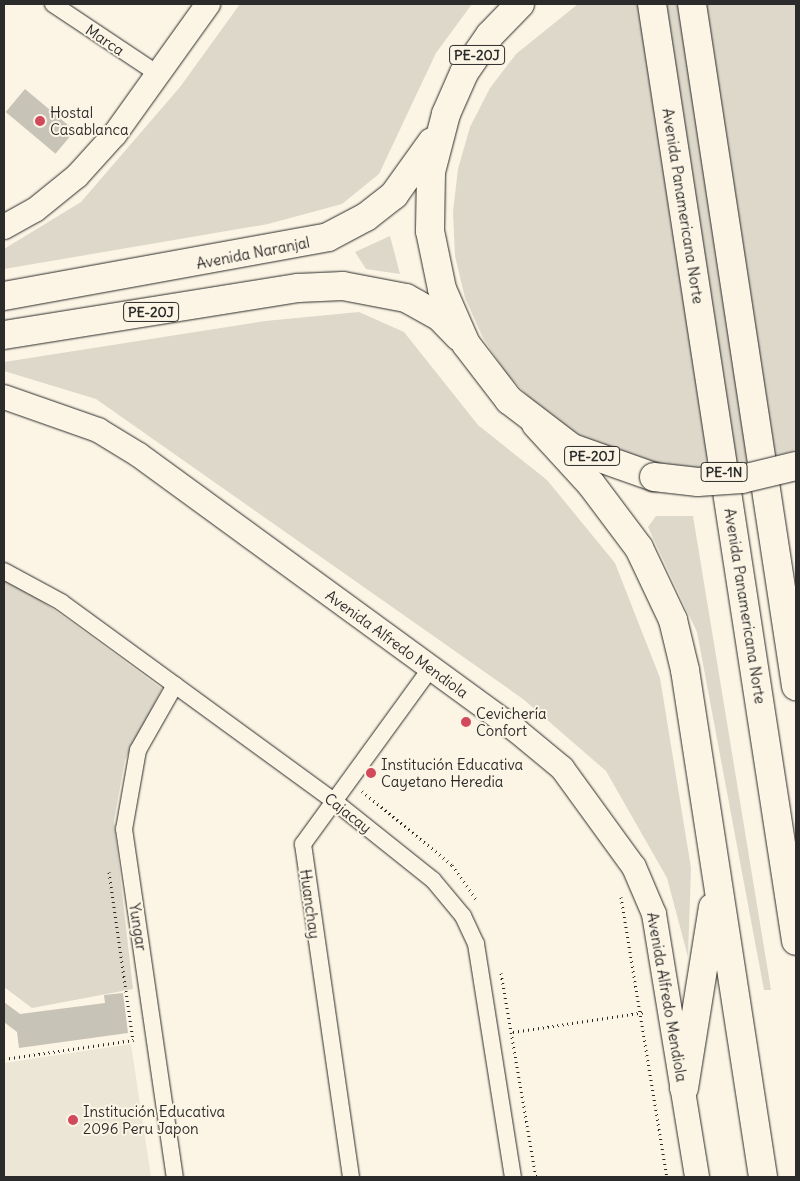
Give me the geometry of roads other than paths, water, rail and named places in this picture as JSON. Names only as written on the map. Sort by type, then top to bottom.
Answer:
[{"type":"highway","name":"PE-20J","points":[[466,344],[442,289],[430,231],[431,172],[446,114],[464,73],[490,35],[520,4]]},
{"type":"highway","name":"Avenida Panamericana Norte","points":[[652,4],[796,941]]},
{"type":"highway","name":"PE-1N","points":[[692,4],[796,686]]},
{"type":"highway","name":"Avenida Naranjal","points":[[4,296],[328,237],[366,217],[394,195],[424,157],[446,114]]},
{"type":"highway","name":"PE-20J","points":[[9,338],[298,288],[343,286],[406,298],[438,316],[466,344],[497,387],[536,424],[605,462],[654,477],[698,482],[742,479],[796,466]]},
{"type":"highway","points":[[536,424],[608,506],[662,591],[685,670],[764,1177]]},
{"type":"highway","points":[[684,1088],[717,879]]},
{"type":"main road","points":[[4,227],[35,210],[77,176],[158,74],[208,4]]},
{"type":"main road","name":"Avenida Alfredo Mendiola","points":[[4,397],[98,430],[139,455],[562,768],[601,816],[634,867],[654,914],[671,1008],[697,1177]]},
{"type":"street","name":"Marca","points":[[53,4],[158,74]]},
{"type":"street","name":"Cajacay","points":[[4,571],[41,588],[334,801],[433,880],[463,916],[476,944],[493,1035],[513,1177]]},
{"type":"street","name":"Huanchay","points":[[352,1177],[304,864],[303,844],[430,669]]},
{"type":"street","name":"Yungar","points":[[175,685],[138,750],[124,830],[176,1177]]},
{"type":"place","name":"Hostal Casablanca","points":[[40,121]]},
{"type":"place","name":"Cevichería Confort","points":[[466,722]]},
{"type":"place","name":"Institución Educativa Cayetano Heredia","points":[[371,773]]},
{"type":"place","name":"Institución Educativa 2096 Peru Japon","points":[[73,1120]]}]
